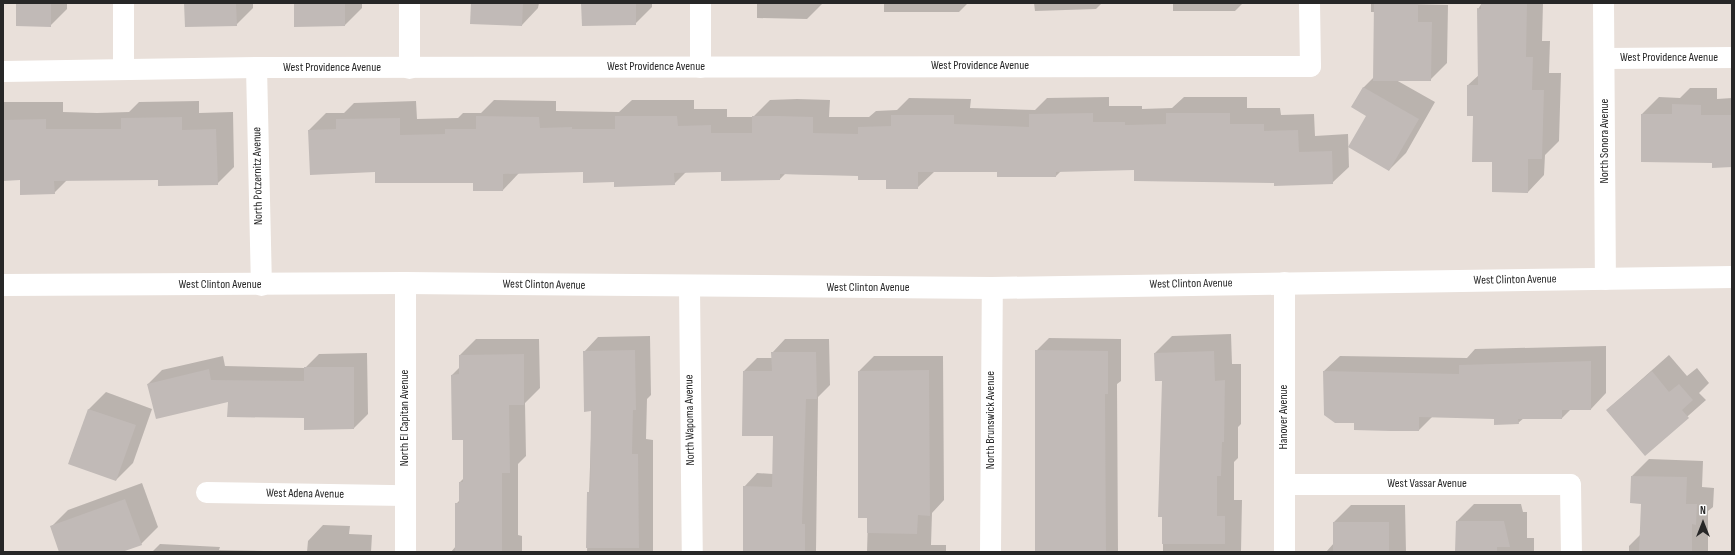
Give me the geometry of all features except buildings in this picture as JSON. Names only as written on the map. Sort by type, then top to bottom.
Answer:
[{"type":"main road","name":"West Clinton Avenue","points":[[3,285],[405,284],[992,288],[1284,282],[1732,277]]},
{"type":"street","points":[[123,3],[123,69]]},
{"type":"street","points":[[409,3],[409,68]]},
{"type":"street","points":[[700,3],[700,67]]},
{"type":"street","name":"West Providence Avenue","points":[[3,71],[256,67],[1310,66],[1309,3]]},
{"type":"street","name":"North Sonora Avenue","points":[[1604,3],[1605,279]]},
{"type":"street","name":"West Providence Avenue","points":[[1605,58],[1732,57]]},
{"type":"street","name":"North Potzernitz Avenue","points":[[256,67],[261,285]]},
{"type":"street","name":"Hanover Avenue","points":[[1284,282],[1284,552]]},
{"type":"street","name":"North El Capitan Avenue","points":[[405,284],[405,552]]},
{"type":"street","name":"North Wapoma Avenue","points":[[689,287],[692,552]]},
{"type":"street","name":"North Brunswick Avenue","points":[[990,552],[992,288]]},
{"type":"street","name":"West Vassar Avenue","points":[[1284,484],[1570,484],[1571,552]]},
{"type":"street","name":"West Adena Avenue","points":[[206,492],[405,495]]}]
